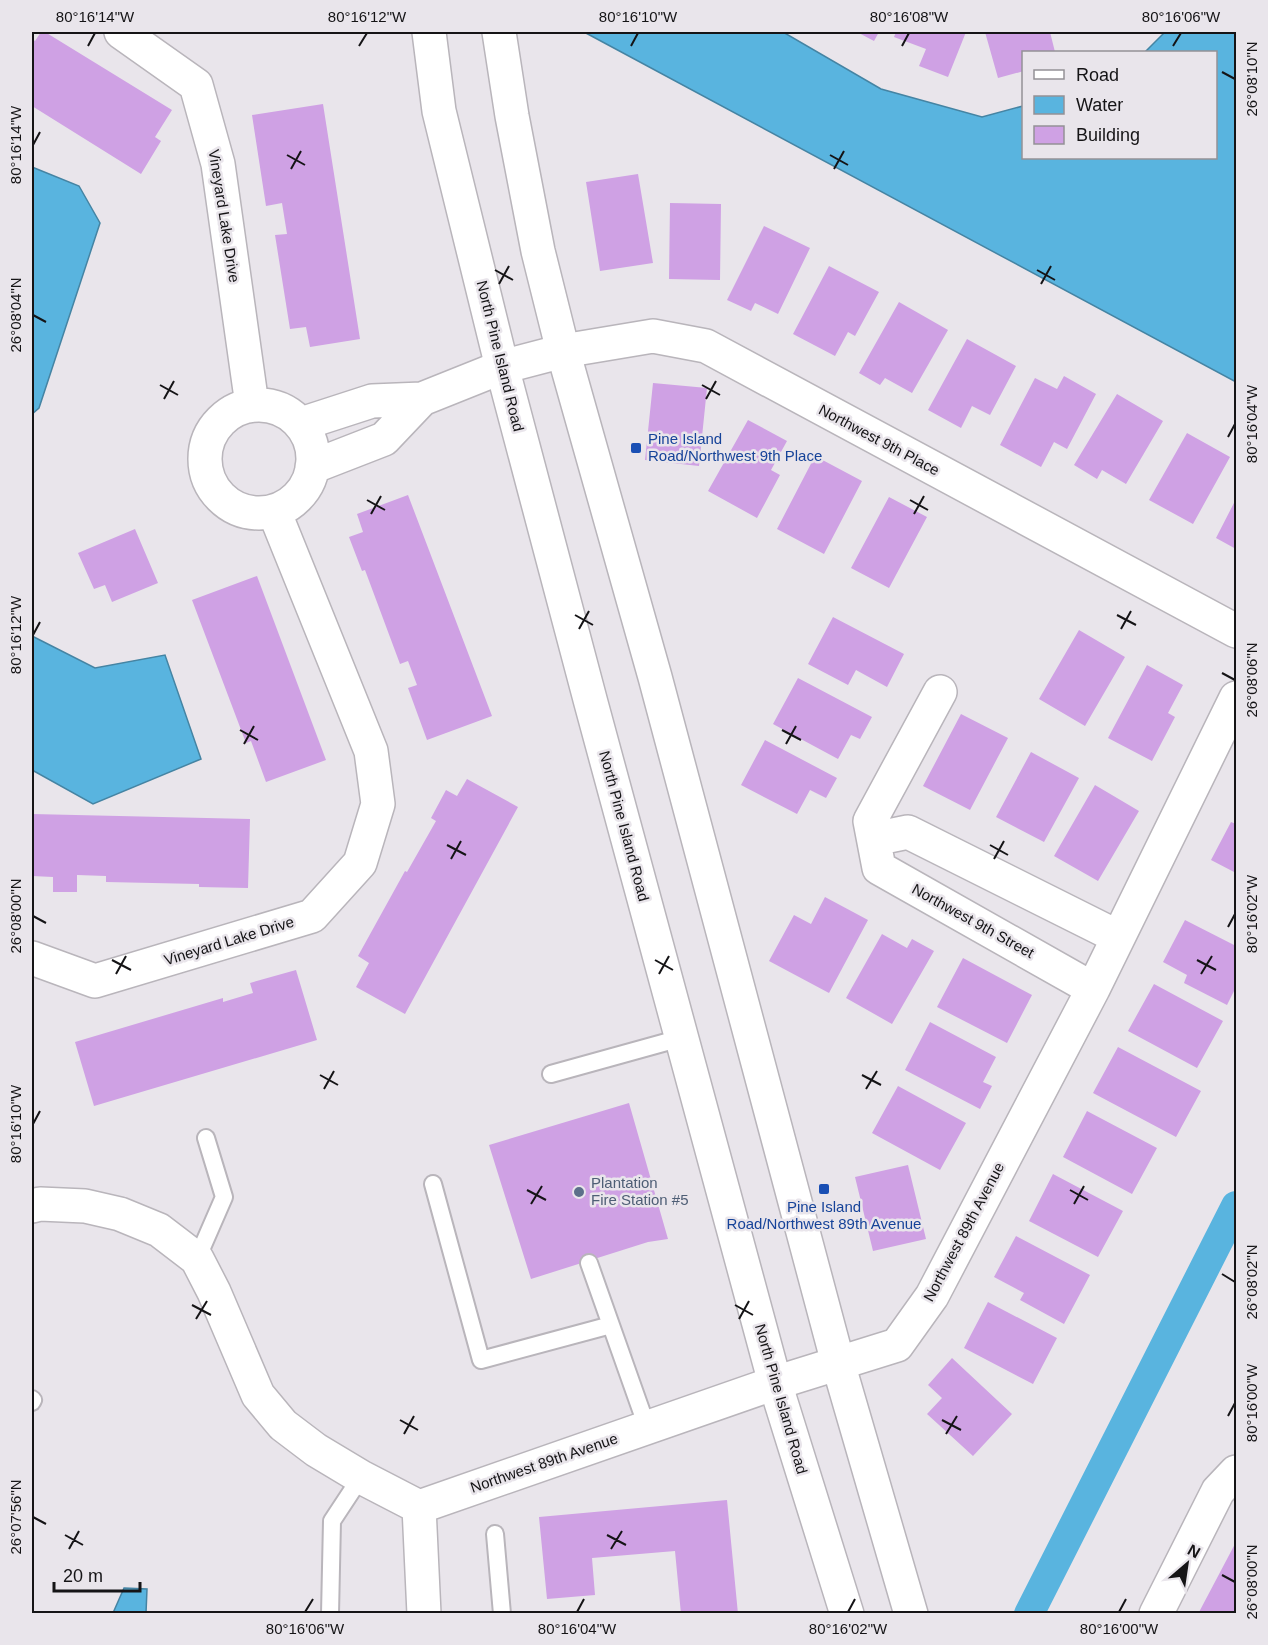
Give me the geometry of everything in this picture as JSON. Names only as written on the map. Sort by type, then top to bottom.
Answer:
[{"type":"street","name":"Vineyard Lake Drive","points":[[121,32],[196,86],[218,164],[252,405]]},
{"type":"street","name":"North Pine Island Road","points":[[429,32],[440,111],[502,367],[775,1383],[847,1614]]},
{"type":"street","points":[[499,32],[512,116],[538,251],[564,351],[655,677],[838,1363],[911,1614]]},
{"type":"street","name":"Northwest 9th Place","points":[[422,399],[502,367],[564,351],[653,336],[706,346],[1236,631]]},
{"type":"street","points":[[301,424],[372,400],[422,399]]},
{"type":"street","points":[[312,466],[384,440],[422,399]]},
{"type":"street","points":[[252,405],[270,405],[287,412],[301,424],[310,440],[314,457],[311,475],[303,491],[290,504],[274,512],[256,513],[239,510],[224,500],[212,487],[205,469],[205,452],[210,435],[220,420],[235,410],[252,405]]},
{"type":"street","name":"Vineyard Lake Drive","points":[[32,958],[95,981],[312,916],[360,863],[378,804],[371,750],[274,512]]},
{"type":"street","name":"Northwest 9th Street","points":[[940,692],[870,821],[879,868],[1093,988]]},
{"type":"street","name":"Northwest 89th Avenue","points":[[419,1507],[775,1383],[897,1345],[932,1296],[1093,988],[1236,698]]},
{"type":"street","points":[[874,839],[908,832],[1118,937]]},
{"type":"street","points":[[32,1206],[39,1204],[85,1206],[120,1214],[159,1230],[197,1259],[214,1292],[258,1395],[283,1425],[316,1450],[361,1477],[419,1507],[424,1614]]},
{"type":"street","points":[[1156,1614],[1218,1491],[1236,1472]]},
{"type":"lane","points":[[551,1074],[681,1038]]},
{"type":"lane","points":[[197,1259],[224,1197],[206,1138]]},
{"type":"lane","points":[[433,1184],[481,1360],[611,1325]]},
{"type":"lane","points":[[589,1263],[647,1427]]},
{"type":"lane","points":[[330,1614],[332,1521],[361,1477]]},
{"type":"lane","points":[[495,1534],[502,1614]]},
{"type":"water","points":[[584,32],[783,32],[881,89],[982,117],[1022,106],[1022,159],[1217,159],[1217,51],[1146,51],[1165,32],[1236,32],[1236,382]]},
{"type":"water","points":[[32,167],[79,186],[100,223],[39,408],[32,414]]},
{"type":"water","points":[[32,636],[95,668],[165,655],[201,759],[93,804],[32,770]]},
{"type":"water","points":[[124,1588],[147,1589],[146,1613],[113,1613]]},
{"type":"building","points":[[41,32],[45,32],[172,110],[155,137],[161,141],[141,174],[32,106],[32,39],[35,41]]},
{"type":"building","points":[[857,32],[879,32],[874,41]]},
{"type":"building","points":[[896,32],[966,32],[948,77],[919,66],[926,49],[894,37]]},
{"type":"building","points":[[985,32],[1050,32],[1055,51],[1022,51],[1022,72],[998,78]]},
{"type":"building","points":[[323,104],[360,339],[310,347],[306,327],[290,329],[275,235],[287,234],[282,203],[266,206],[252,115]]},
{"type":"building","points":[[638,174],[653,263],[600,271],[586,182]]},
{"type":"building","points":[[670,203],[721,204],[720,280],[669,279]]},
{"type":"building","points":[[764,226],[810,248],[778,314],[755,303],[751,311],[727,300]]},
{"type":"building","points":[[829,266],[879,292],[855,336],[848,332],[835,356],[793,334]]},
{"type":"building","points":[[899,302],[948,330],[912,393],[885,378],[880,385],[859,373]]},
{"type":"building","points":[[967,339],[1016,366],[990,415],[972,406],[961,428],[928,410]]},
{"type":"building","points":[[1064,376],[1096,394],[1067,449],[1054,442],[1041,467],[1000,445],[1035,378],[1057,389]]},
{"type":"building","points":[[653,383],[707,388],[699,466],[645,460]]},
{"type":"building","points":[[1117,394],[1163,421],[1126,484],[1102,470],[1097,479],[1074,465]]},
{"type":"building","points":[[748,420],[787,441],[771,470],[780,475],[757,518],[708,491]]},
{"type":"building","points":[[1187,433],[1230,457],[1193,524],[1149,500]]},
{"type":"building","points":[[815,456],[862,481],[824,554],[777,529]]},
{"type":"building","points":[[408,495],[492,716],[427,740],[408,688],[417,685],[408,661],[400,664],[365,570],[362,571],[349,537],[363,532],[357,514]]},
{"type":"building","points":[[889,497],[927,517],[889,588],[851,568]]},
{"type":"building","points":[[1236,499],[1236,549],[1216,538]]},
{"type":"building","points":[[135,529],[158,583],[112,602],[105,585],[94,589],[78,553]]},
{"type":"building","points":[[257,576],[326,760],[266,782],[251,741],[246,743],[192,600]]},
{"type":"building","points":[[833,617],[904,654],[887,687],[856,670],[848,685],[808,664]]},
{"type":"building","points":[[1079,630],[1125,657],[1085,726],[1039,699]]},
{"type":"building","points":[[1147,665],[1183,685],[1168,713],[1175,717],[1152,761],[1108,738]]},
{"type":"building","points":[[798,678],[872,717],[860,739],[851,735],[838,759],[773,724]]},
{"type":"building","points":[[961,714],[1008,738],[970,810],[923,786]]},
{"type":"building","points":[[765,740],[837,778],[826,798],[810,790],[797,814],[741,785]]},
{"type":"building","points":[[1031,752],[1079,778],[1044,842],[996,817]]},
{"type":"building","points":[[467,779],[518,807],[405,1014],[356,987],[369,963],[358,956],[405,871],[407,872],[436,821],[431,818],[446,790],[457,796]]},
{"type":"building","points":[[1095,785],[1139,811],[1098,881],[1054,856]]},
{"type":"building","points":[[32,814],[250,819],[248,888],[199,887],[199,884],[106,882],[106,876],[77,875],[77,892],[53,892],[53,877],[32,876]]},
{"type":"building","points":[[1231,822],[1236,824],[1236,873],[1211,860]]},
{"type":"building","points":[[825,897],[868,920],[829,993],[769,961],[794,915],[811,924]]},
{"type":"building","points":[[1185,920],[1236,946],[1236,987],[1227,1005],[1184,983],[1187,975],[1163,962]]},
{"type":"building","points":[[882,934],[907,948],[912,939],[934,951],[892,1024],[846,998]]},
{"type":"building","points":[[963,958],[1032,995],[1007,1043],[937,1007]]},
{"type":"building","points":[[296,970],[317,1040],[94,1106],[75,1042],[223,998],[223,1002],[253,993],[250,983]]},
{"type":"building","points":[[1154,984],[1223,1021],[1197,1068],[1128,1031]]},
{"type":"building","points":[[930,1022],[996,1057],[983,1082],[992,1086],[980,1109],[905,1070]]},
{"type":"building","points":[[1118,1047],[1201,1091],[1176,1137],[1093,1093]]},
{"type":"building","points":[[898,1086],[966,1123],[940,1170],[872,1133]]},
{"type":"building","name":"Plantation Fire Station #5","points":[[629,1103],[668,1239],[648,1242],[531,1279],[489,1145]]},
{"type":"building","points":[[1087,1111],[1157,1148],[1132,1194],[1063,1157]]},
{"type":"building","points":[[908,1165],[926,1239],[873,1251],[855,1177]]},
{"type":"building","points":[[1053,1174],[1123,1211],[1098,1257],[1029,1221]]},
{"type":"building","points":[[1016,1236],[1090,1275],[1064,1324],[1020,1300],[1024,1293],[994,1277]]},
{"type":"building","points":[[988,1302],[1057,1338],[1033,1384],[964,1348]]},
{"type":"building","points":[[952,1358],[1012,1414],[973,1456],[927,1414],[942,1398],[928,1385]]},
{"type":"building","points":[[727,1500],[738,1614],[681,1614],[675,1551],[592,1558],[595,1595],[547,1599],[539,1517]]},
{"type":"building","points":[[1236,1542],[1236,1614],[1198,1614]]},
{"type":"waterway","points":[[1029,1614],[1236,1206]]},
{"type":"place","name":"Pine Island Road/Northwest 9th Place","points":[[636,448]]},
{"type":"place","name":"Pine Island Road/Northwest 89th Avenue","points":[[824,1189]]},
{"type":"place","name":"Plantation Fire Station #5","points":[[579,1192]]}]
